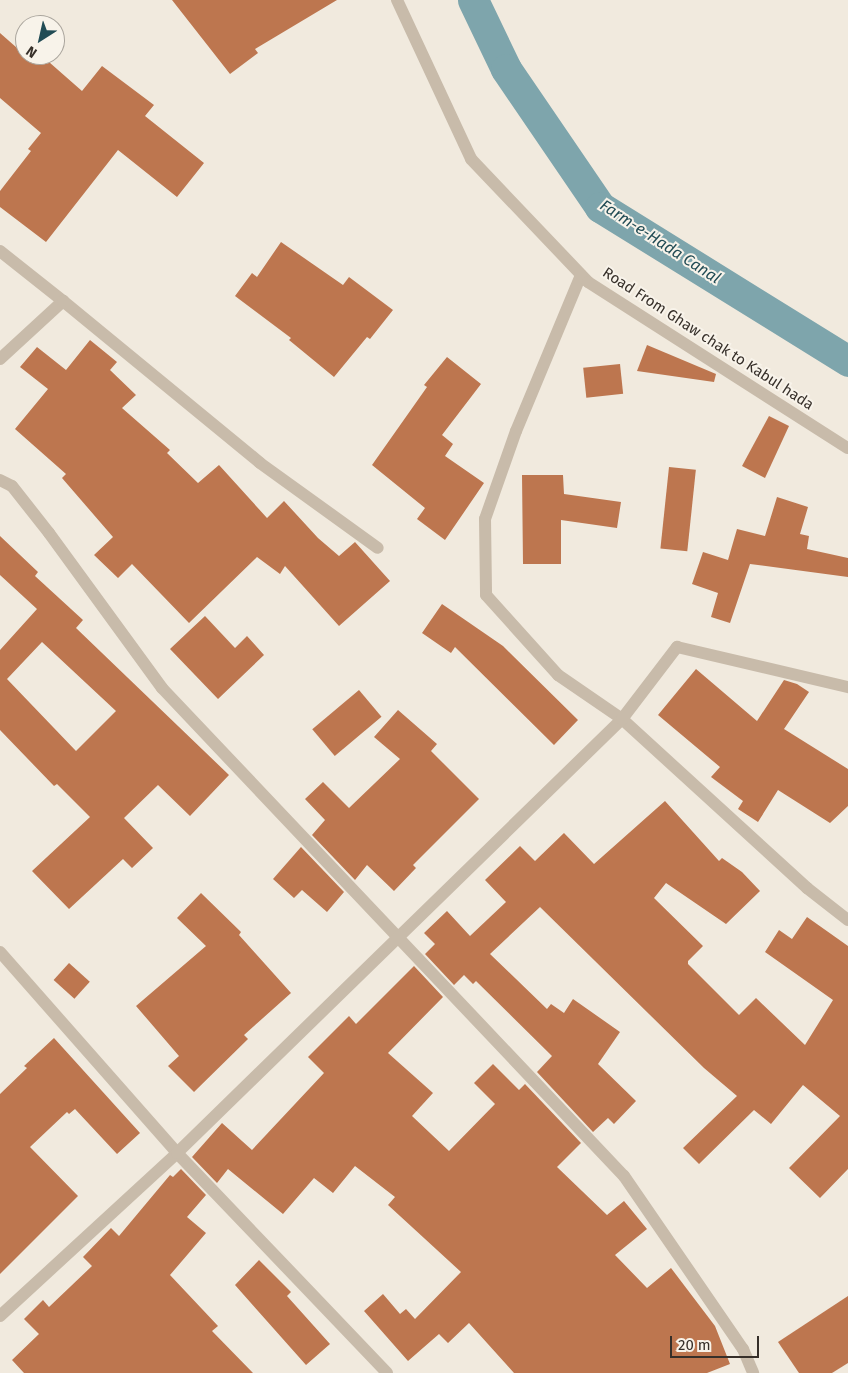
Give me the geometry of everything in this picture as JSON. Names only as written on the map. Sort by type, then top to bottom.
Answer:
[{"type":"street","name":"Road From Ghaw chak to Kabul hada","points":[[397,0],[471,158],[588,282],[848,448]]},
{"type":"street","points":[[0,251],[260,463],[378,548]]},
{"type":"street","points":[[581,275],[516,431],[484,519],[486,594],[558,675],[622,719],[807,888],[848,920]]},
{"type":"street","points":[[0,360],[63,301]]},
{"type":"street","points":[[0,480],[12,486],[49,533],[162,688],[399,936],[624,1176],[743,1349],[753,1373]]},
{"type":"street","points":[[0,1316],[177,1153],[622,719],[677,647],[848,687]]},
{"type":"street","points":[[0,952],[177,1153],[387,1373]]},
{"type":"building","points":[[172,0],[337,0],[255,49],[258,53],[230,74]]},
{"type":"building","points":[[0,33],[15,46],[15,65],[52,65],[82,91],[102,66],[154,105],[145,116],[204,163],[177,197],[118,150],[46,242],[0,207],[0,191],[31,151],[28,149],[41,133],[0,98]]},
{"type":"building","points":[[281,242],[343,285],[349,277],[393,310],[370,339],[367,337],[334,377],[289,340],[291,338],[235,296],[252,273],[257,277]]},
{"type":"building","points":[[90,340],[117,362],[110,370],[136,395],[122,408],[170,450],[167,453],[198,483],[219,465],[267,518],[284,501],[318,538],[339,556],[355,542],[390,581],[339,626],[285,566],[280,574],[257,557],[189,623],[132,564],[118,578],[94,555],[113,537],[62,478],[66,474],[15,429],[48,389],[20,367],[37,347],[66,370]]},
{"type":"building","points":[[647,345],[716,374],[714,382],[637,371]]},
{"type":"building","points":[[447,357],[481,384],[442,435],[453,444],[445,456],[484,483],[445,540],[417,519],[425,508],[372,465],[427,387],[424,385]]},
{"type":"building","points":[[620,364],[623,394],[586,398],[583,368]]},
{"type":"building","points":[[769,416],[789,426],[765,478],[742,466]]},
{"type":"building","points":[[669,467],[696,470],[687,551],[660,549]]},
{"type":"building","points":[[522,475],[563,475],[564,494],[621,502],[617,528],[561,520],[561,564],[523,564]]},
{"type":"building","points":[[777,497],[808,507],[800,534],[809,536],[807,549],[848,558],[848,577],[750,564],[730,623],[711,617],[718,593],[692,584],[703,552],[728,560],[737,529],[765,536]]},
{"type":"building","points":[[0,536],[38,572],[35,576],[83,620],[76,628],[229,775],[190,816],[158,785],[124,818],[153,848],[132,868],[123,859],[69,909],[32,871],[90,817],[57,784],[54,786],[0,730],[0,650],[37,609],[0,575]],"holes":[[[42,642],[116,711],[76,751],[7,679]]]},
{"type":"building","points":[[442,604],[503,646],[578,720],[554,745],[455,647],[451,653],[422,633]]},
{"type":"building","points":[[205,616],[235,648],[247,636],[264,655],[218,699],[170,649]]},
{"type":"building","points":[[696,669],[757,721],[784,680],[797,684],[809,692],[784,729],[848,769],[848,806],[830,823],[778,790],[758,822],[738,809],[743,801],[711,777],[720,767],[658,715]]},
{"type":"building","points":[[359,690],[381,717],[335,756],[312,729]]},
{"type":"building","points":[[398,710],[437,744],[431,751],[479,799],[413,865],[416,868],[394,891],[367,865],[355,880],[312,835],[325,820],[305,799],[323,782],[349,808],[400,759],[374,737]]},
{"type":"building","points":[[665,801],[719,861],[722,858],[742,872],[760,891],[726,924],[666,883],[654,898],[703,946],[688,961],[688,964],[739,1015],[756,998],[805,1045],[833,1000],[765,952],[779,930],[792,939],[807,917],[848,946],[848,1169],[820,1198],[789,1168],[840,1116],[803,1085],[771,1124],[754,1110],[699,1164],[683,1148],[737,1096],[704,1068],[540,907],[490,954],[547,1009],[551,1004],[564,1013],[573,999],[620,1032],[598,1064],[636,1101],[614,1124],[608,1118],[593,1132],[537,1072],[552,1056],[476,981],[473,984],[464,975],[454,985],[425,954],[435,944],[424,933],[447,911],[470,936],[506,902],[485,880],[520,846],[535,861],[564,833],[594,864]]},
{"type":"building","points":[[301,847],[344,892],[327,912],[302,890],[294,898],[273,879]]},
{"type":"building","points":[[201,893],[241,932],[239,935],[291,993],[244,1035],[248,1039],[194,1092],[168,1066],[179,1056],[136,1006],[206,946],[177,918]]},
{"type":"building","points":[[69,963],[90,982],[74,999],[54,980]]},
{"type":"building","points":[[414,966],[443,997],[388,1053],[433,1093],[412,1116],[449,1151],[495,1104],[474,1083],[493,1064],[519,1090],[525,1084],[581,1143],[557,1167],[607,1215],[624,1201],[647,1229],[615,1255],[647,1288],[671,1268],[715,1326],[730,1364],[707,1373],[514,1373],[469,1323],[448,1343],[439,1334],[408,1361],[364,1311],[383,1294],[400,1314],[406,1309],[415,1319],[461,1272],[388,1205],[395,1197],[355,1166],[333,1193],[314,1178],[283,1214],[228,1169],[217,1183],[192,1157],[222,1123],[252,1150],[324,1073],[308,1057],[349,1016],[356,1024]]},
{"type":"building","points":[[54,1038],[140,1133],[117,1154],[75,1109],[69,1114],[67,1112],[30,1147],[78,1196],[0,1274],[0,1094],[27,1068],[24,1066]]},
{"type":"building","points":[[181,1169],[206,1195],[187,1217],[206,1233],[170,1275],[218,1326],[212,1331],[253,1373],[24,1373],[12,1360],[39,1334],[24,1319],[43,1300],[49,1307],[92,1266],[83,1257],[111,1228],[119,1236],[170,1175],[173,1177]]},
{"type":"building","points":[[259,1260],[291,1292],[287,1296],[330,1344],[306,1365],[235,1285]]},
{"type":"building","points":[[848,1296],[848,1363],[832,1373],[799,1373],[778,1342]]},
{"type":"waterway","name":"Farm-e-Hada Canal","points":[[473,0],[506,69],[600,207],[848,361]]}]
